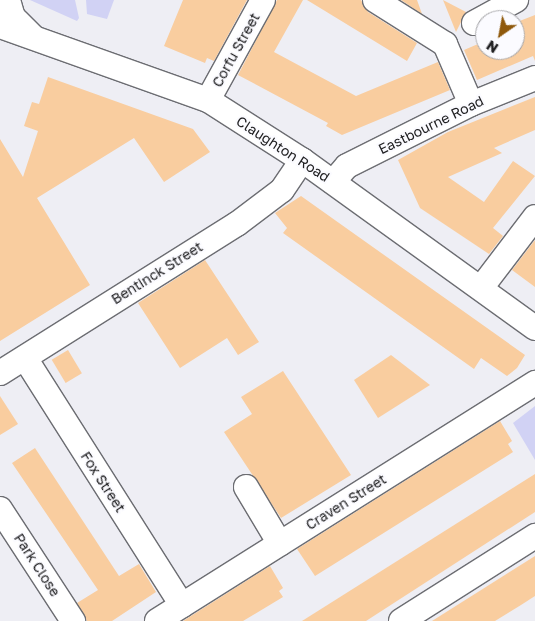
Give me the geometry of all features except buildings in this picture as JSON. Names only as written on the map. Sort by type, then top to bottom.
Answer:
[{"type":"street","points":[[8,0],[13,17],[34,38]]},
{"type":"street","name":"Corfu Street","points":[[208,100],[263,0]]},
{"type":"street","points":[[374,0],[445,44],[471,104]]},
{"type":"street","points":[[474,23],[499,3]]},
{"type":"street","name":"Claughton Road","points":[[0,26],[208,100],[302,160],[535,328]]},
{"type":"street","name":"Eastbourne Road","points":[[333,182],[347,166],[471,104],[535,78]]},
{"type":"street","name":"Bentinck Street","points":[[0,373],[237,224],[282,190],[302,160]]},
{"type":"street","points":[[481,288],[535,217]]},
{"type":"street","name":"Fox Street","points":[[25,358],[182,605]]},
{"type":"street","name":"Craven Street","points":[[157,621],[535,383]]},
{"type":"street","points":[[246,488],[280,544]]},
{"type":"street","name":"Park Close","points":[[0,509],[73,621]]},
{"type":"street","points":[[401,621],[535,536]]},
{"type":"shaded area","points":[[30,0],[75,0],[79,18],[77,21]]},
{"type":"shaded area","points":[[86,0],[114,0],[107,19],[87,14]]},
{"type":"shaded area","points":[[535,406],[535,460],[513,423]]}]
